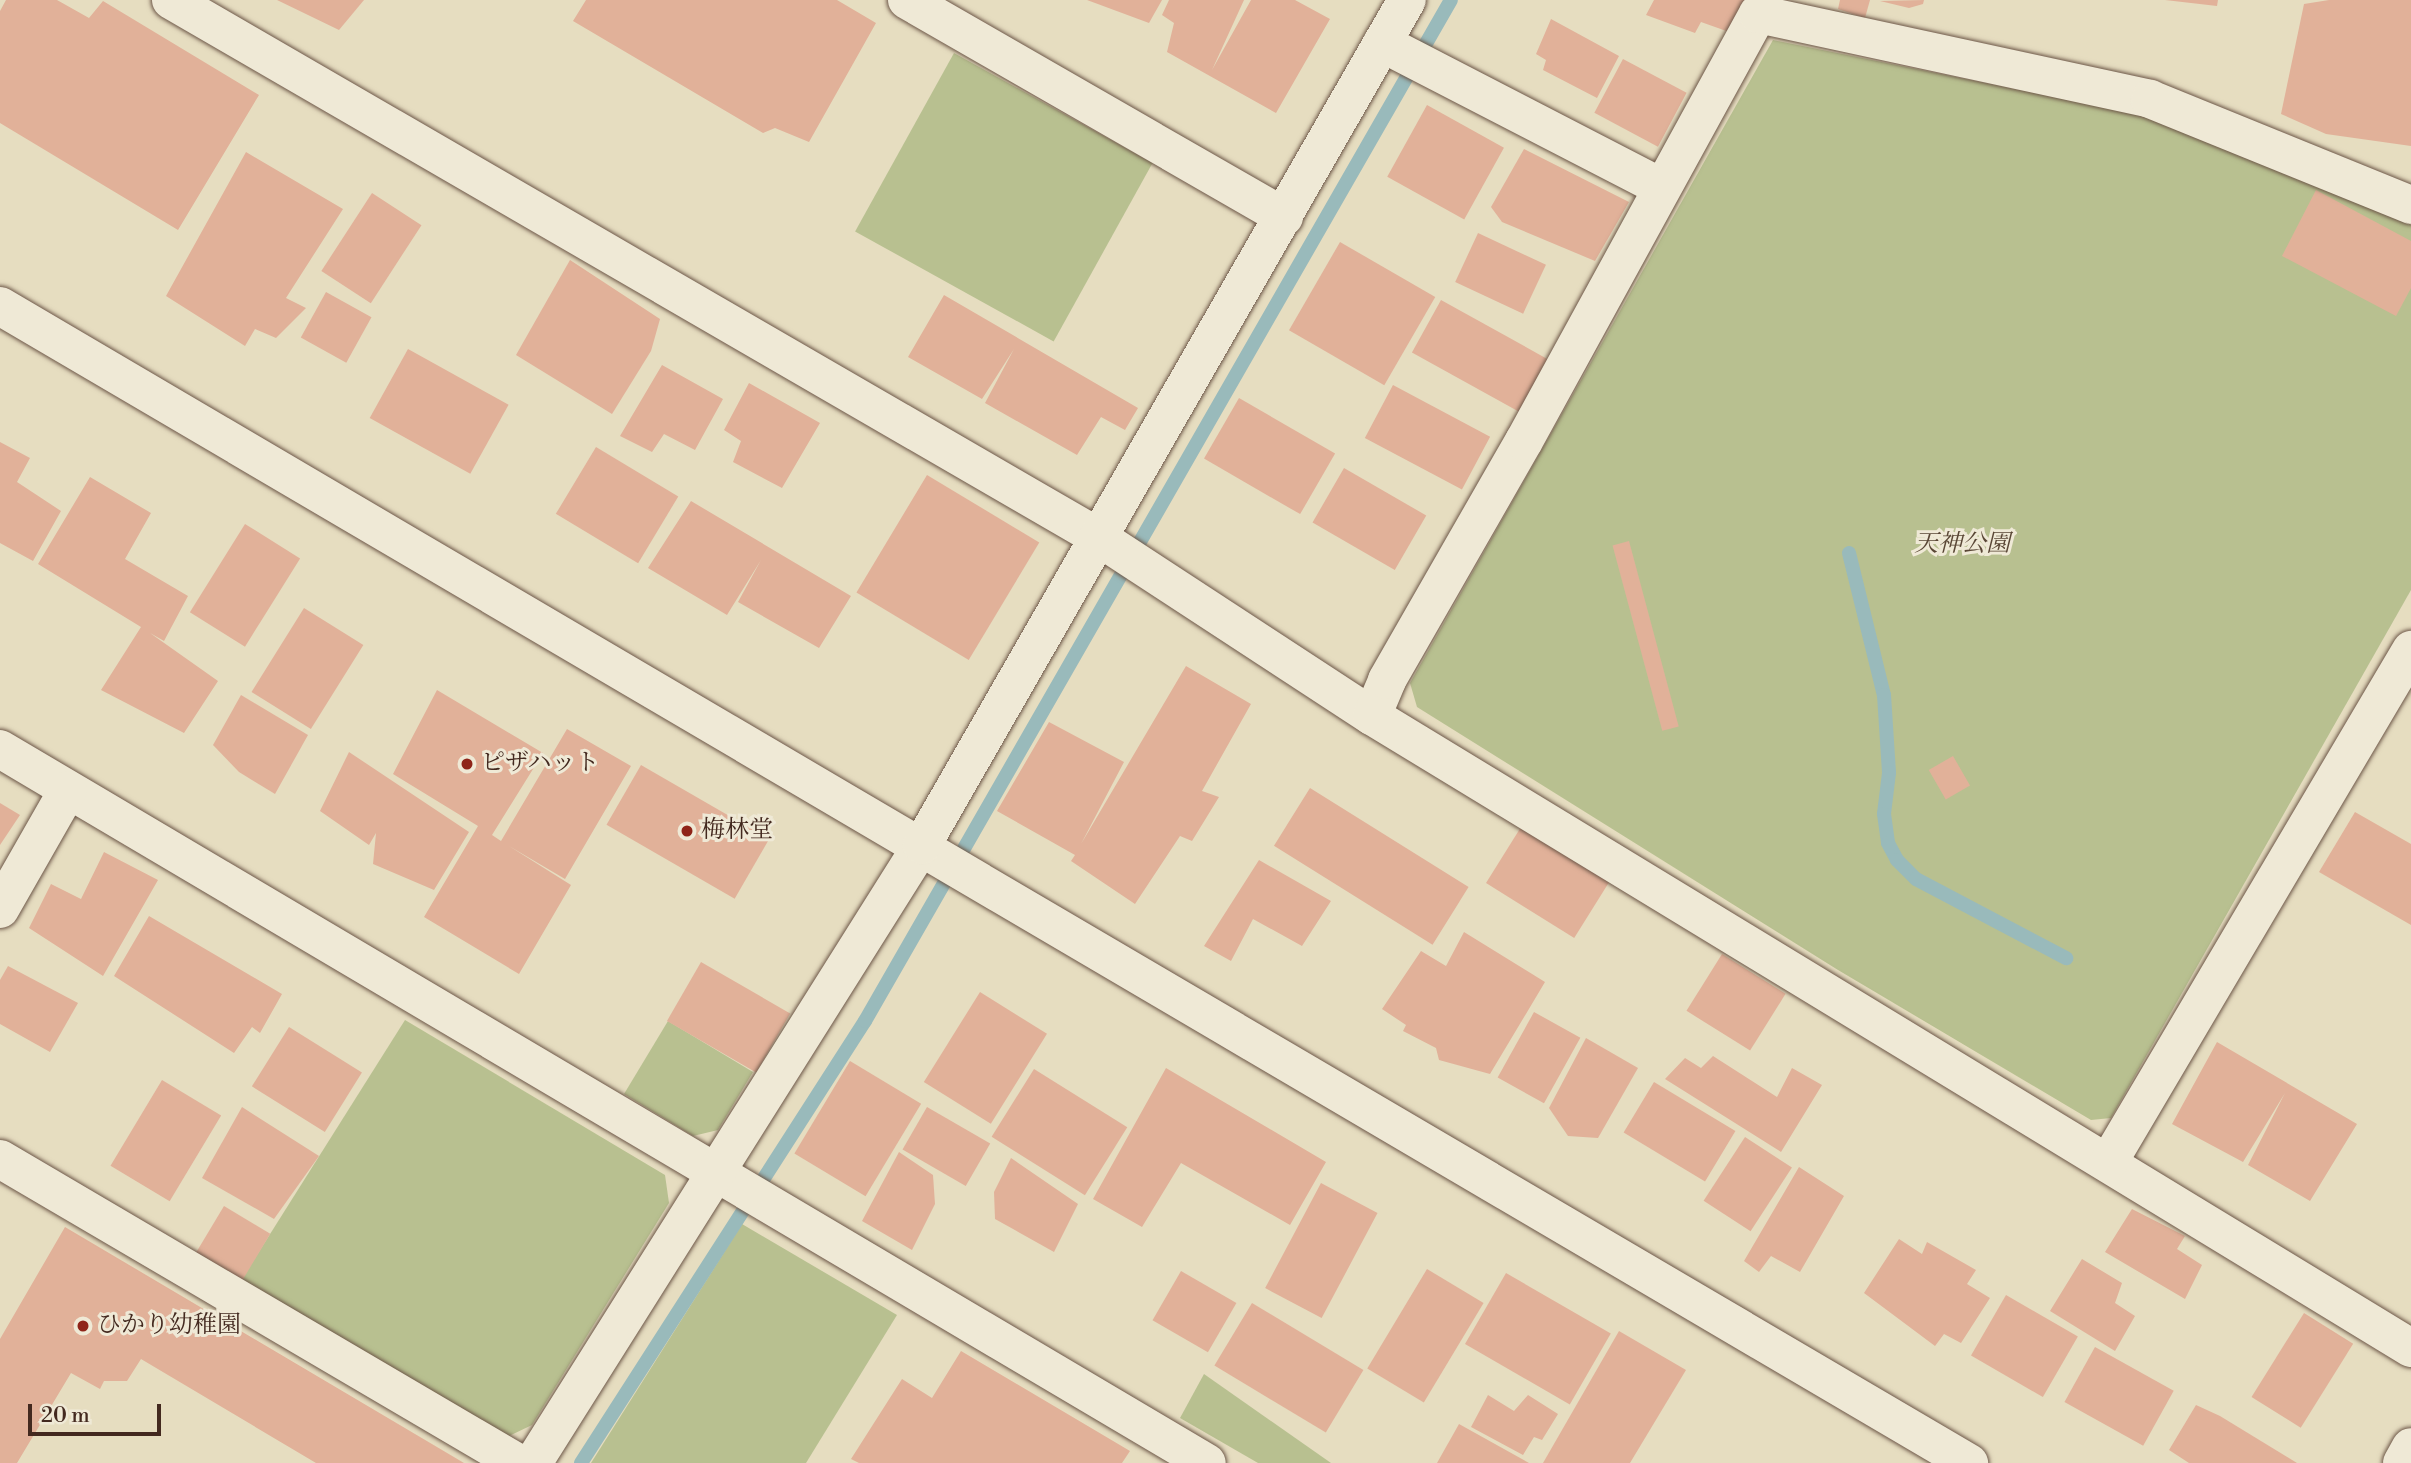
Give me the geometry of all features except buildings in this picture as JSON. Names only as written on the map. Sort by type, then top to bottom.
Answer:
[{"type":"street","points":[[171,0],[1098,537],[1372,716],[2411,1348]]},
{"type":"street","points":[[907,0],[1284,217]]},
{"type":"street","points":[[533,1463],[922,845],[1407,0]]},
{"type":"street","points":[[1372,716],[1387,680],[1524,441],[1758,14],[2150,99],[2411,205]]},
{"type":"street","points":[[1382,43],[1661,187]]},
{"type":"street","points":[[0,306],[922,845],[1969,1463]]},
{"type":"street","points":[[2108,1163],[2411,650]]},
{"type":"street","points":[[0,749],[718,1170],[1161,1451],[1207,1463]]},
{"type":"street","points":[[0,909],[68,790]]},
{"type":"street","points":[[0,1159],[517,1463]]},
{"type":"street","points":[[2402,1463],[2411,1447]]},
{"type":"green space","name":"天神公園","points":[[1773,40],[2139,114],[2411,222],[2411,590],[2111,1118],[2091,1120],[1838,970],[1417,707],[1410,683]]},
{"type":"green space","points":[[954,53],[1153,163],[1054,341],[855,231]]},
{"type":"green space","points":[[405,1020],[665,1175],[669,1203],[532,1425],[503,1439],[241,1280]]},
{"type":"green space","points":[[668,1021],[753,1072],[718,1130],[693,1136],[624,1094]]},
{"type":"green space","points":[[742,1224],[897,1315],[806,1463],[591,1463]]},
{"type":"green space","points":[[1204,1374],[1331,1463],[1258,1463],[1180,1418]]},
{"type":"waterway","points":[[581,1463],[865,1021],[1451,0]]},
{"type":"waterway","points":[[1849,553],[1884,695],[1889,773],[1884,814],[1888,843],[1897,860],[1916,879],[2066,958]]},
{"type":"place","name":"ピザハット","points":[[467,764]]},
{"type":"place","name":"梅林堂","points":[[687,831]]},
{"type":"place","name":"ひかり幼稚園","points":[[83,1326]]}]
